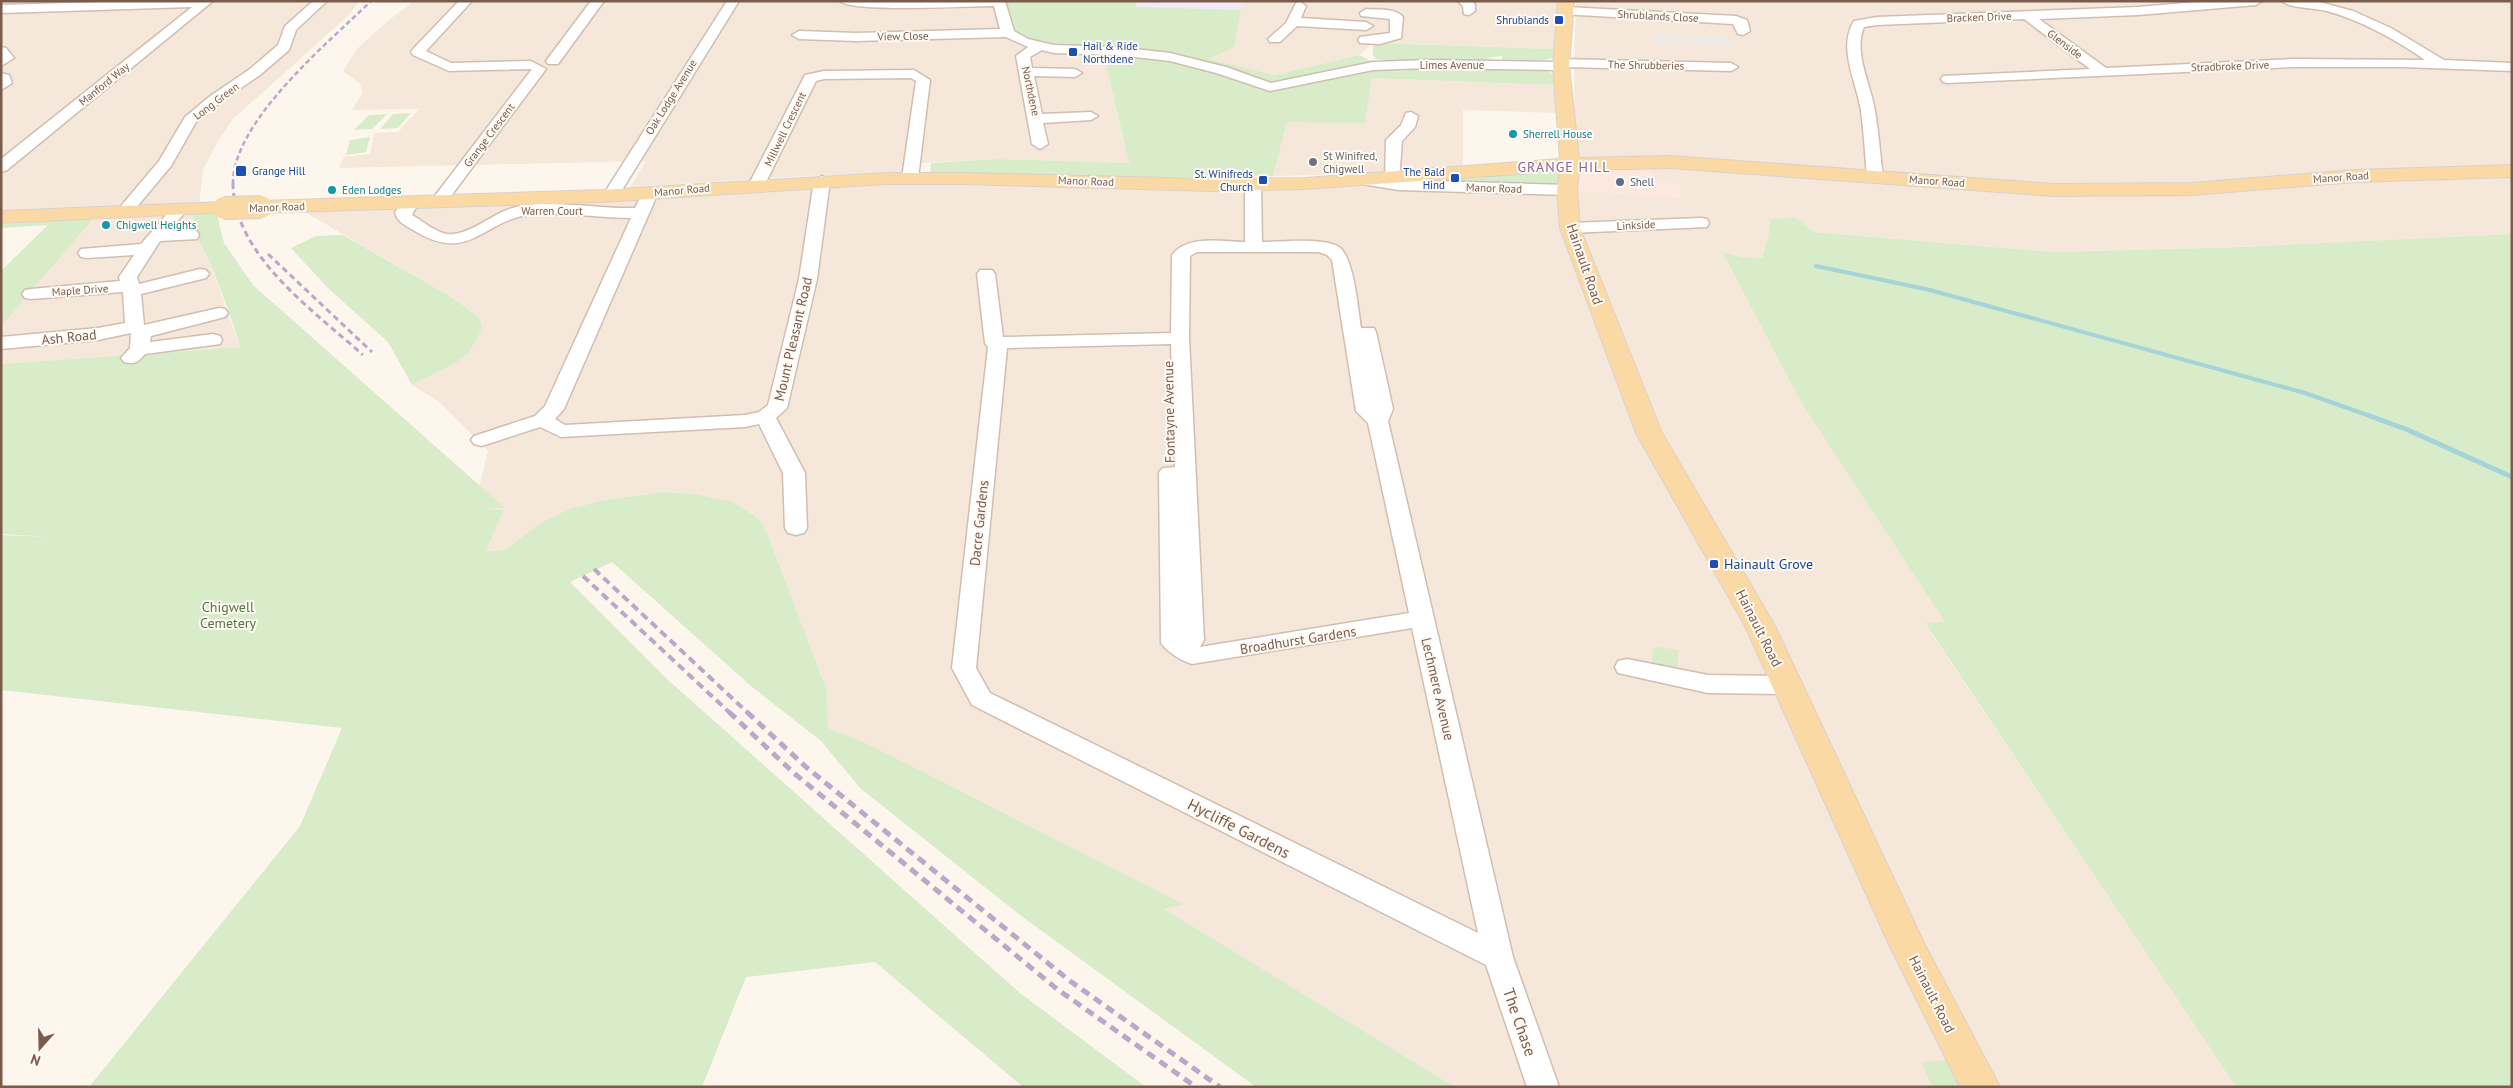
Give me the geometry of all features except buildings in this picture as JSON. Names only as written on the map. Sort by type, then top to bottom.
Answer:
[{"type":"main road","name":"Hainault Road","points":[[1566,6],[1561,65],[1570,228],[1649,433],[1756,618],[1909,949],[1980,1087]]},
{"type":"main road","name":"Manor Road","points":[[1,217],[611,195],[757,184],[910,178],[1253,184],[1393,178],[1568,177],[1670,162],[2054,190],[2184,190],[2355,176],[2512,171]]},
{"type":"street","points":[[1,5],[6,1]]},
{"type":"street","name":"Long Green","points":[[124,212],[166,163],[190,120],[214,100],[256,72],[284,47],[290,29],[321,1]]},
{"type":"street","name":"Grange Crescent","points":[[466,1],[418,52],[449,67],[554,66],[556,63],[553,61],[598,1]]},
{"type":"street","name":"Oak Lodge Avenue","points":[[611,195],[665,106],[733,1]]},
{"type":"street","points":[[846,1],[875,4],[999,2],[1008,33]]},
{"type":"street","name":"Bracken Drive","points":[[1875,177],[1866,100],[1855,65],[1855,30],[1859,24],[1877,21],[2138,11],[2256,1]]},
{"type":"street","points":[[2288,1],[2330,8],[2359,18],[2399,35],[2439,63]]},
{"type":"street","points":[[1,9],[206,2]]},
{"type":"street","name":"Manford Way","points":[[1,167],[206,2]]},
{"type":"street","points":[[1275,39],[1289,30],[1307,6],[1286,5]]},
{"type":"street","name":"Shrublands Close","points":[[1566,6],[1736,20],[1742,23],[1743,31]]},
{"type":"street","points":[[1294,22],[1366,13],[1389,14],[1397,18],[1396,35],[1380,40],[1365,40]]},
{"type":"street","points":[[1366,13],[1366,57],[1373,66]]},
{"type":"street","name":"Glenside","points":[[2026,15],[2103,72]]},
{"type":"street","name":"View Close","points":[[798,35],[856,37],[1008,33]]},
{"type":"street","name":"Limes Avenue","points":[[1008,33],[1024,42],[1039,46],[1170,57],[1221,70],[1270,87],[1373,66],[1448,64],[1561,65]]},
{"type":"street","name":"Northdene","points":[[1039,46],[1024,56],[1037,119],[1040,144]]},
{"type":"street","points":[[1,51],[7,58],[1,62]]},
{"type":"street","name":"Stradbroke Drive","points":[[1948,79],[2222,66],[2439,63],[2512,67]]},
{"type":"street","name":"The Shrubberies","points":[[1561,65],[1731,67]]},
{"type":"street","name":"Grange Crescent","points":[[439,201],[535,67]]},
{"type":"street","points":[[1026,72],[1075,73]]},
{"type":"street","name":"Millwell Crescent","points":[[757,184],[810,78],[824,75],[914,74],[923,80],[910,178]]},
{"type":"street","points":[[1,77],[4,78],[5,83],[1,86]]},
{"type":"street","points":[[1037,119],[1091,116]]},
{"type":"street","points":[[1393,178],[1394,140],[1408,127],[1410,116]]},
{"type":"street","name":"Manor Road","points":[[1362,180],[1399,185],[1568,177]]},
{"type":"street","name":"Mount Pleasant Road","points":[[542,420],[561,431],[745,421],[765,417],[778,408],[808,279],[822,181]]},
{"type":"street","points":[[1253,184],[1254,245]]},
{"type":"street","points":[[481,440],[542,420],[554,409],[650,193]]},
{"type":"street","name":"Warren Court","points":[[411,202],[403,212],[404,217],[444,239],[457,239],[507,214],[520,211],[575,209],[606,213],[640,214]]},
{"type":"street","points":[[137,342],[128,277],[150,243],[179,210]]},
{"type":"street","name":"Linkside","points":[[1570,228],[1701,222]]},
{"type":"street","points":[[87,253],[191,235]]},
{"type":"street","name":"Lechmere Avenue","points":[[1254,245],[1320,247],[1333,251],[1348,267],[1360,333],[1366,411],[1378,420],[1498,957]]},
{"type":"street","name":"Fontayne Avenue","points":[[1184,645],[1173,267],[1186,250],[1195,247],[1254,245]]},
{"type":"street","name":"Maple Drive","points":[[31,294],[131,289],[200,274]]},
{"type":"street","name":"Dacre Gardens","points":[[981,699],[964,668],[996,343],[986,274]]},
{"type":"street","points":[[137,342],[219,313]]},
{"type":"street","name":"Ash Road","points":[[1,343],[98,334],[137,342]]},
{"type":"street","points":[[996,343],[1174,338]]},
{"type":"street","points":[[137,342],[213,340]]},
{"type":"street","points":[[765,417],[794,474],[796,528]]},
{"type":"street","name":"Broadhurst Gardens","points":[[1184,645],[1192,656],[1208,655],[1422,619]]},
{"type":"street","points":[[1627,667],[1708,684],[1787,685]]},
{"type":"street","name":"Hycliffe Gardens","points":[[981,699],[1498,957]]},
{"type":"street","name":"The Chase","points":[[1498,957],[1543,1087]]},
{"type":"shaded area","points":[[1,1],[359,1],[350,14],[233,119],[218,141],[203,170],[199,204],[1,214]]},
{"type":"shaded area","points":[[414,1],[993,1],[1002,32],[1031,50],[1069,55],[1103,51],[1129,163],[997,159],[905,164],[904,173],[824,175],[630,187],[646,161],[339,168],[344,157],[370,154],[374,133],[398,132],[419,109],[352,110],[363,92],[360,84],[343,71],[357,49],[385,23]]},
{"type":"shaded area","points":[[1137,1],[1559,1],[1556,49],[1373,43],[1359,55],[1275,75],[1207,59],[1135,7]]},
{"type":"shaded area","points":[[1137,1],[1242,1],[1241,10],[1135,7]]},
{"type":"shaded area","points":[[1576,1],[2512,1],[2512,234],[2267,246],[2053,252],[1814,232],[1793,217],[1770,219],[1769,233],[1762,258],[1742,257],[1722,252],[1802,404],[1946,623],[1925,624],[2236,1087],[1455,1087],[1163,909],[1182,904],[866,743],[828,728],[827,691],[768,535],[760,520],[694,494],[663,492],[605,500],[540,523],[505,550],[486,551],[504,510],[474,508],[488,451],[439,402],[412,385],[454,364],[479,317],[448,295],[303,211],[811,186],[936,183],[1152,189],[1369,186],[1555,193],[1576,202],[1574,68]]},
{"type":"shaded area","points":[[1653,34],[1730,38],[1733,47],[1654,43]]},
{"type":"shaded area","points":[[1372,78],[1555,85],[1559,113],[1463,110],[1463,167],[1359,174],[1273,176],[1287,121],[1365,123]]},
{"type":"shaded area","name":"Shell","points":[[1649,168],[1655,181],[1680,184],[1680,198],[1578,191],[1580,176],[1587,171]]},
{"type":"shaded area","points":[[194,213],[192,222],[194,231],[208,258],[240,347],[1,364],[1,319],[27,284],[92,220]]},
{"type":"green space","points":[[1006,1],[1137,1],[1135,7],[1241,10],[1234,47],[1208,59],[1275,75],[1359,55],[1385,68],[1412,68],[1392,72],[1437,67],[1542,69],[1554,74],[1555,85],[1372,78],[1365,123],[1287,122],[1273,176],[1134,178],[993,173],[930,173],[931,163],[997,159],[1129,163],[1103,51],[1041,44],[1019,36],[1008,30]]},
{"type":"green space","points":[[1373,43],[1556,49],[1555,57],[1541,61],[1502,61],[1502,56],[1486,58],[1499,61],[1393,61],[1376,59],[1373,55]]},
{"type":"green space","points":[[411,113],[398,128],[380,129],[393,114]]},
{"type":"green space","points":[[387,114],[372,129],[354,130],[369,115]]},
{"type":"green space","points":[[370,137],[366,152],[346,155],[350,140]]},
{"type":"green space","points":[[1555,171],[1560,173],[1561,188],[1381,181]]},
{"type":"green space","name":"Chigwell Cemetery","points":[[194,213],[217,214],[224,243],[253,285],[505,508],[485,508],[504,510],[486,551],[505,550],[540,523],[570,509],[605,500],[663,492],[694,494],[733,502],[760,520],[768,535],[827,691],[828,728],[866,743],[1183,904],[1164,909],[1455,1087],[1256,1087],[1020,915],[860,788],[821,741],[751,686],[612,562],[570,582],[667,679],[1020,993],[1146,1087],[1023,1087],[875,962],[746,977],[702,1087],[89,1087],[300,826],[342,728],[1,690],[1,535],[52,537],[1,534],[1,364],[240,347],[230,314],[209,260],[195,232]]},
{"type":"green space","points":[[1794,217],[1814,232],[2053,252],[2241,247],[2512,234],[2512,1087],[2236,1087],[1925,623],[1945,622],[1802,404],[1722,252],[1742,257],[1762,258],[1769,233],[1770,219]]},
{"type":"green space","points":[[92,220],[1,326],[1,271],[48,225],[1,228],[1,224]]},
{"type":"green space","points":[[343,235],[448,295],[479,317],[482,327],[468,353],[454,364],[412,385],[388,342],[327,287],[291,248],[316,236]]},
{"type":"green space","points":[[1659,647],[1678,650],[1678,671],[1652,664],[1653,649]]},
{"type":"green space","points":[[1957,1060],[1970,1087],[1932,1087],[1922,1062]]},
{"type":"waterway","points":[[1816,266],[1930,290],[2305,393],[2373,417]]},
{"type":"waterway","points":[[2370,416],[2408,430],[2512,477]]},
{"type":"railway","points":[[233,184],[237,160],[248,135],[265,110],[308,61],[371,1]]},
{"type":"railway","points":[[233,184],[237,209],[246,234],[261,257],[300,300],[363,355]]},
{"type":"railway","points":[[268,254],[372,352]]},
{"type":"railway","points":[[594,569],[748,713]]},
{"type":"railway","points":[[583,576],[730,713]]},
{"type":"railway","points":[[729,712],[795,774],[1057,989],[1196,1087]]},
{"type":"railway","points":[[747,712],[806,767],[1070,981],[1220,1087]]},
{"type":"place","name":"Shrublands","points":[[1559,20]]},
{"type":"place","name":"Hail & Ride Northdene","points":[[1073,52]]},
{"type":"place","name":"Sherrell House","points":[[1513,134]]},
{"type":"place","name":"St Winifred, Chigwell","points":[[1313,162]]},
{"type":"place","name":"Grange Hill","points":[[241,171]]},
{"type":"place","name":"The Bald Hind","points":[[1455,178]]},
{"type":"place","name":"St. Winifreds Church","points":[[1263,180]]},
{"type":"place","name":"Shell","points":[[1620,182]]},
{"type":"place","name":"Eden Lodges","points":[[332,190]]},
{"type":"place","name":"Chigwell Heights","points":[[106,225]]},
{"type":"place","name":"Hainault Grove","points":[[1714,564]]},
{"type":"district","name":"GRANGE HILL","points":[[1564,167]]}]
